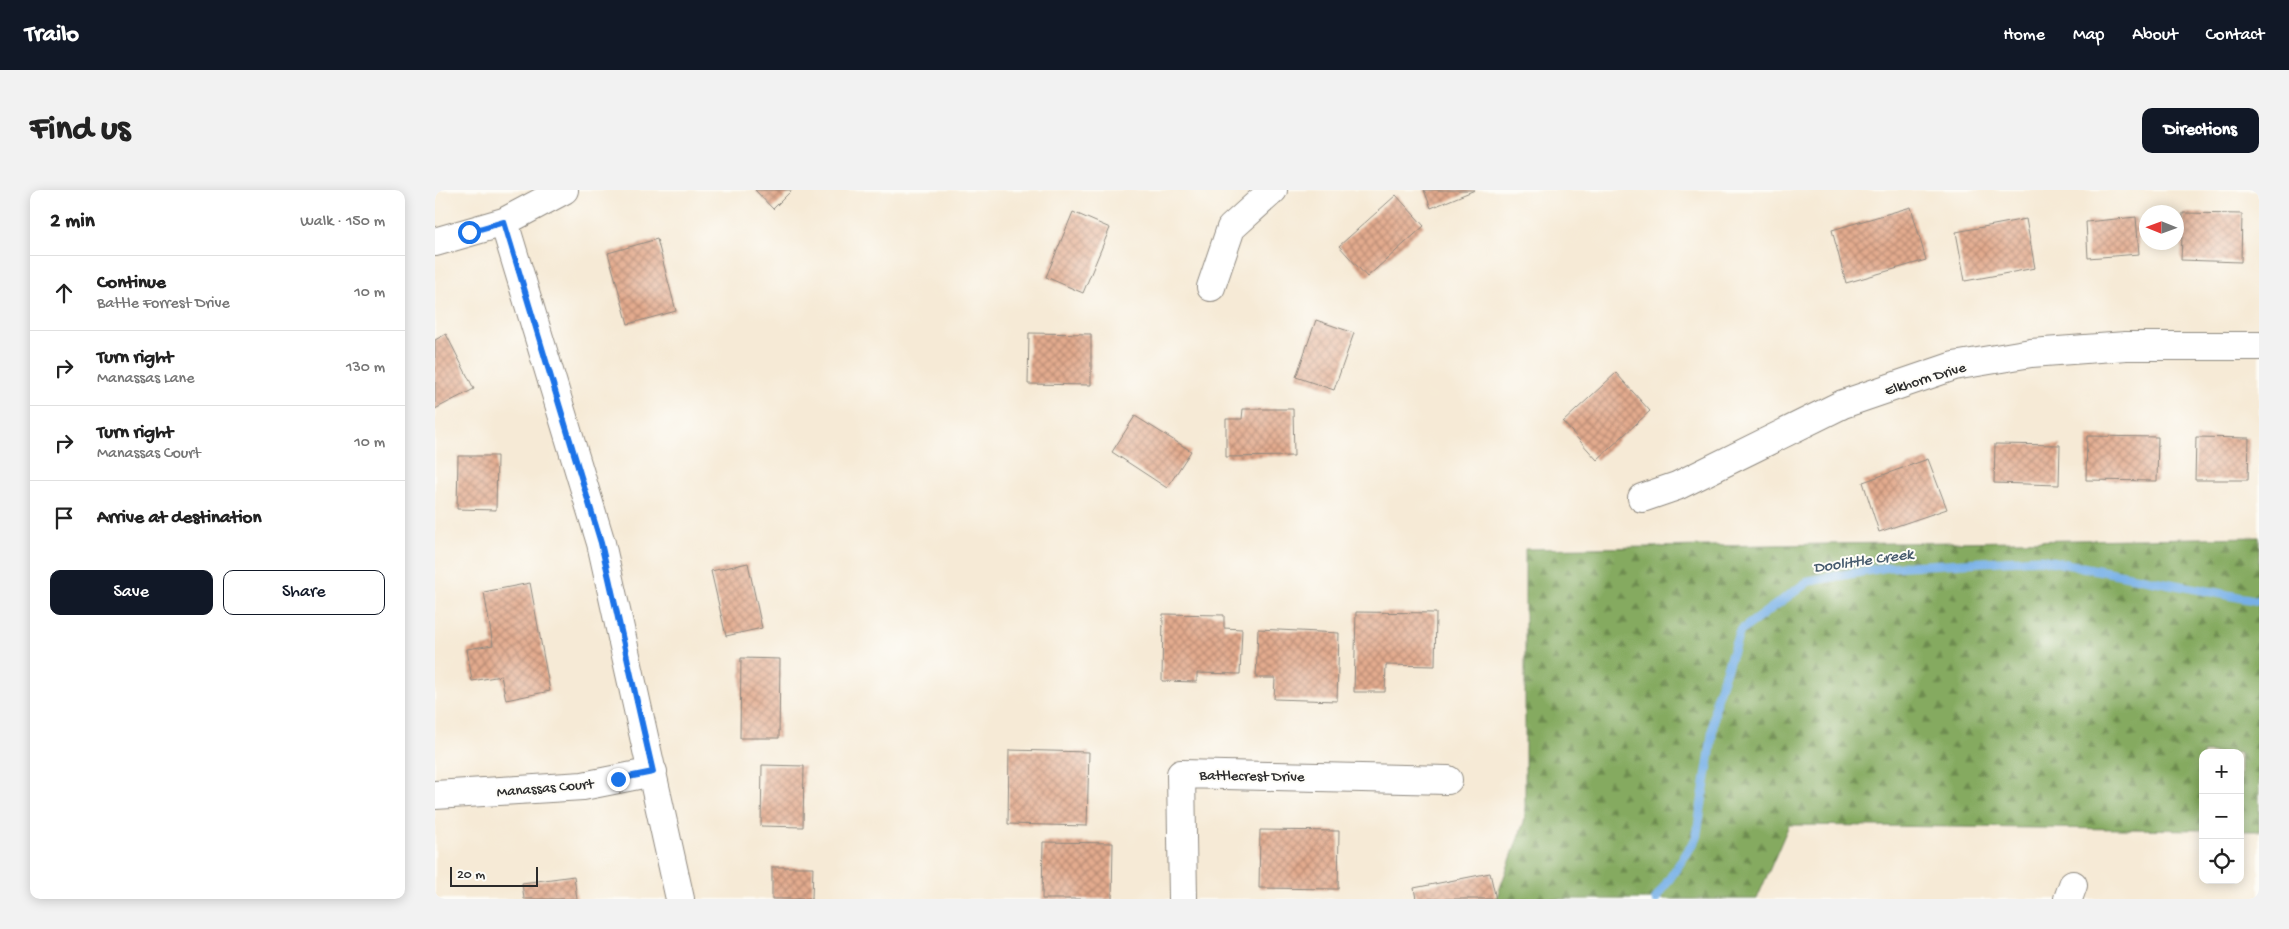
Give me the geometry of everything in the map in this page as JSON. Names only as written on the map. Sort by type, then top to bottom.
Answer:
[{"type":"street","points":[[435,242],[504,222],[564,190]]},
{"type":"street","points":[[1211,287],[1231,228],[1273,190]]},
{"type":"street","points":[[504,222],[601,543],[680,899]]},
{"type":"street","name":"Elkhorn Drive","points":[[1642,498],[1677,486],[1843,404],[1954,366],[2031,352],[2107,347],[2259,346]]},
{"type":"street","name":"Manassas Court","points":[[435,795],[583,786],[653,772]]},
{"type":"street","name":"Battlecrest Drive","points":[[1183,899],[1181,774],[1448,780]]},
{"type":"green space","points":[[2259,537],[2259,831],[2244,831],[2244,749],[2199,749],[2199,830],[1789,825],[1757,899],[1496,899],[1525,819],[1525,549]]},
{"type":"building","points":[[755,190],[792,190],[773,209]]},
{"type":"building","points":[[1424,190],[1475,190],[1431,208]]},
{"type":"building","points":[[1396,195],[1424,226],[1367,277],[1339,246]]},
{"type":"building","points":[[1911,207],[1926,260],[1846,283],[1832,230]]},
{"type":"building","points":[[1073,212],[1110,228],[1083,293],[1046,277]]},
{"type":"building","points":[[2184,213],[2242,214],[2241,262],[2181,260],[2181,250],[2184,250]]},
{"type":"building","points":[[2136,217],[2139,254],[2088,258],[2086,222]]},
{"type":"building","points":[[2026,219],[2035,268],[1965,281],[1956,232]]},
{"type":"building","points":[[657,239],[676,311],[628,324],[608,253]]},
{"type":"building","points":[[1316,320],[1354,333],[1334,390],[1296,377]]},
{"type":"building","points":[[1029,333],[1091,334],[1091,385],[1028,384]]},
{"type":"building","points":[[446,334],[474,389],[435,409],[435,340]]},
{"type":"building","points":[[1616,373],[1650,411],[1597,460],[1563,422]]},
{"type":"building","points":[[1243,409],[1293,409],[1294,456],[1226,457],[1226,419],[1242,419]]},
{"type":"building","points":[[1135,416],[1191,451],[1167,488],[1112,452]]},
{"type":"building","points":[[2087,436],[2158,437],[2157,481],[2086,480]]},
{"type":"building","points":[[2196,437],[2249,438],[2248,480],[2195,480]]},
{"type":"building","points":[[1995,444],[2060,445],[2059,485],[1994,483]]},
{"type":"building","points":[[458,456],[497,456],[496,510],[457,509]]},
{"type":"building","points":[[1928,459],[1947,509],[1879,532],[1863,482]]},
{"type":"building","points":[[748,563],[762,628],[726,636],[711,571]]},
{"type":"building","points":[[530,583],[550,691],[506,700],[501,676],[472,681],[467,649],[493,645],[484,592]]},
{"type":"building","points":[[1356,612],[1436,613],[1435,666],[1386,665],[1385,692],[1354,692]]},
{"type":"building","points":[[1163,614],[1224,615],[1224,628],[1242,629],[1240,674],[1197,673],[1197,682],[1162,681]]},
{"type":"building","points":[[1258,629],[1339,633],[1337,701],[1274,699],[1275,678],[1256,678]]},
{"type":"building","points":[[741,658],[780,659],[779,738],[740,738]]},
{"type":"building","points":[[1009,750],[1089,752],[1087,826],[1008,824]]},
{"type":"building","points":[[762,765],[804,766],[803,827],[761,826]]},
{"type":"building","points":[[1260,830],[1339,831],[1338,889],[1259,888]]},
{"type":"building","points":[[1043,842],[1113,843],[1112,899],[1042,899]]},
{"type":"building","points":[[772,867],[813,867],[812,899],[772,899]]},
{"type":"building","points":[[1490,873],[1496,899],[1416,899],[1414,888]]},
{"type":"building","points":[[574,876],[577,899],[524,899],[522,883]]},
{"type":"waterway","name":"Doolittle Creek","points":[[1656,899],[1696,839],[1710,752],[1716,699],[1740,631],[1809,581],[1889,567],[2040,559],[2259,601]]},
{"type":"route","points":[[469,232],[504,222],[601,543],[653,772],[618,779]]}]
